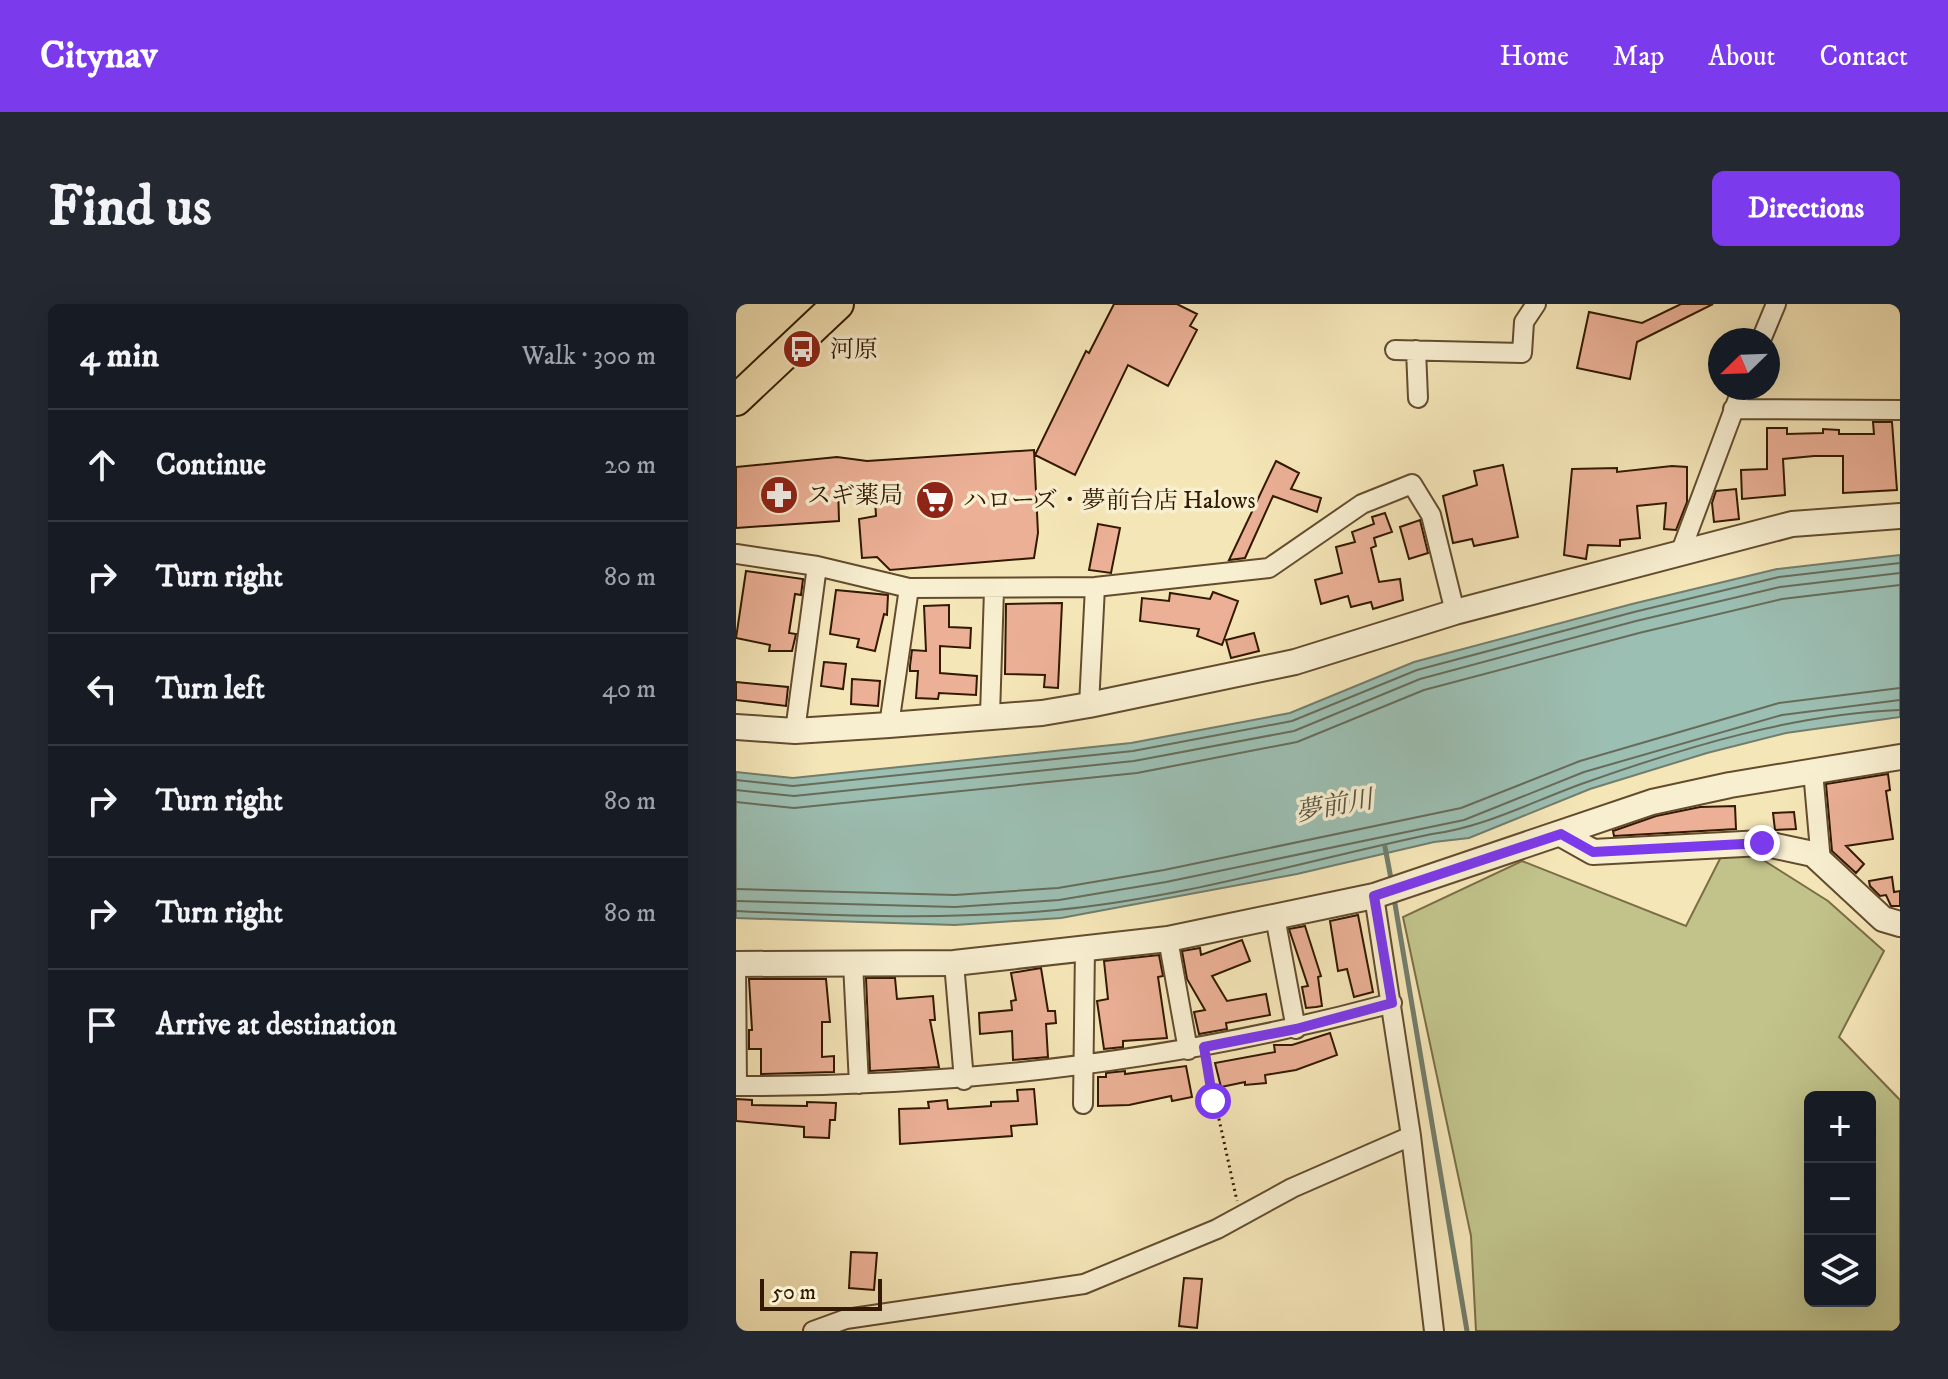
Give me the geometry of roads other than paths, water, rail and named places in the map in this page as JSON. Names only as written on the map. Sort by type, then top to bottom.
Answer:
[{"type":"main road","points":[[736,400],[838,304]]},
{"type":"street","points":[[1395,350],[1522,353],[1524,322],[1536,304]]},
{"type":"street","points":[[1766,328],[1776,304]]},
{"type":"street","points":[[1416,350],[1418,398]]},
{"type":"street","points":[[1681,551],[1737,400]]},
{"type":"street","points":[[1733,409],[1900,410]]},
{"type":"street","points":[[736,554],[817,566],[909,588],[994,590],[1095,587],[1269,568],[1362,504],[1412,484],[1431,515],[1455,612]]},
{"type":"street","points":[[736,727],[795,731],[1042,713],[1089,705],[1295,662],[1455,612],[1792,524],[1900,516]]},
{"type":"street","points":[[795,731],[817,566]]},
{"type":"street","points":[[1089,705],[1095,587]]},
{"type":"street","points":[[889,725],[909,588]]},
{"type":"street","points":[[990,715],[994,590]]},
{"type":"street","points":[[1392,1003],[1296,1029],[1196,1048],[964,1080],[737,1086],[736,964],[954,963],[1168,939],[1374,896],[1652,802],[1900,757]]},
{"type":"street","points":[[1813,771],[1821,862]]},
{"type":"street","points":[[1561,834],[1593,852],[1762,843],[1813,854],[1883,919],[1900,924]]},
{"type":"street","points":[[1374,896],[1411,1136],[1434,1331]]},
{"type":"street","points":[[1275,917],[1296,1029]]},
{"type":"street","points":[[1168,939],[1196,1048]]},
{"type":"street","points":[[1083,1104],[1085,948]]},
{"type":"street","points":[[853,963],[859,1084]]},
{"type":"street","points":[[954,963],[964,1080]]},
{"type":"street","points":[[816,1330],[846,1319],[1084,1284],[1139,1264],[1292,1188],[1411,1136]]},
{"type":"water","name":"夢前川","points":[[1900,555],[1900,717],[1786,733],[1707,753],[1590,789],[1469,838],[1434,842],[1297,874],[1061,918],[955,925],[736,918],[736,772],[793,778],[1131,743],[1290,713],[1414,662],[1632,604],[1777,569]]},
{"type":"waterway","points":[[1385,847],[1392,884]]},
{"type":"waterway","points":[[1394,898],[1467,1331]]},
{"type":"place","name":"河原","points":[[802,349]]},
{"type":"place","name":"スギ薬局","points":[[779,495]]},
{"type":"place","name":"ハローズ・夢前台店 Halows","points":[[935,500]]}]
